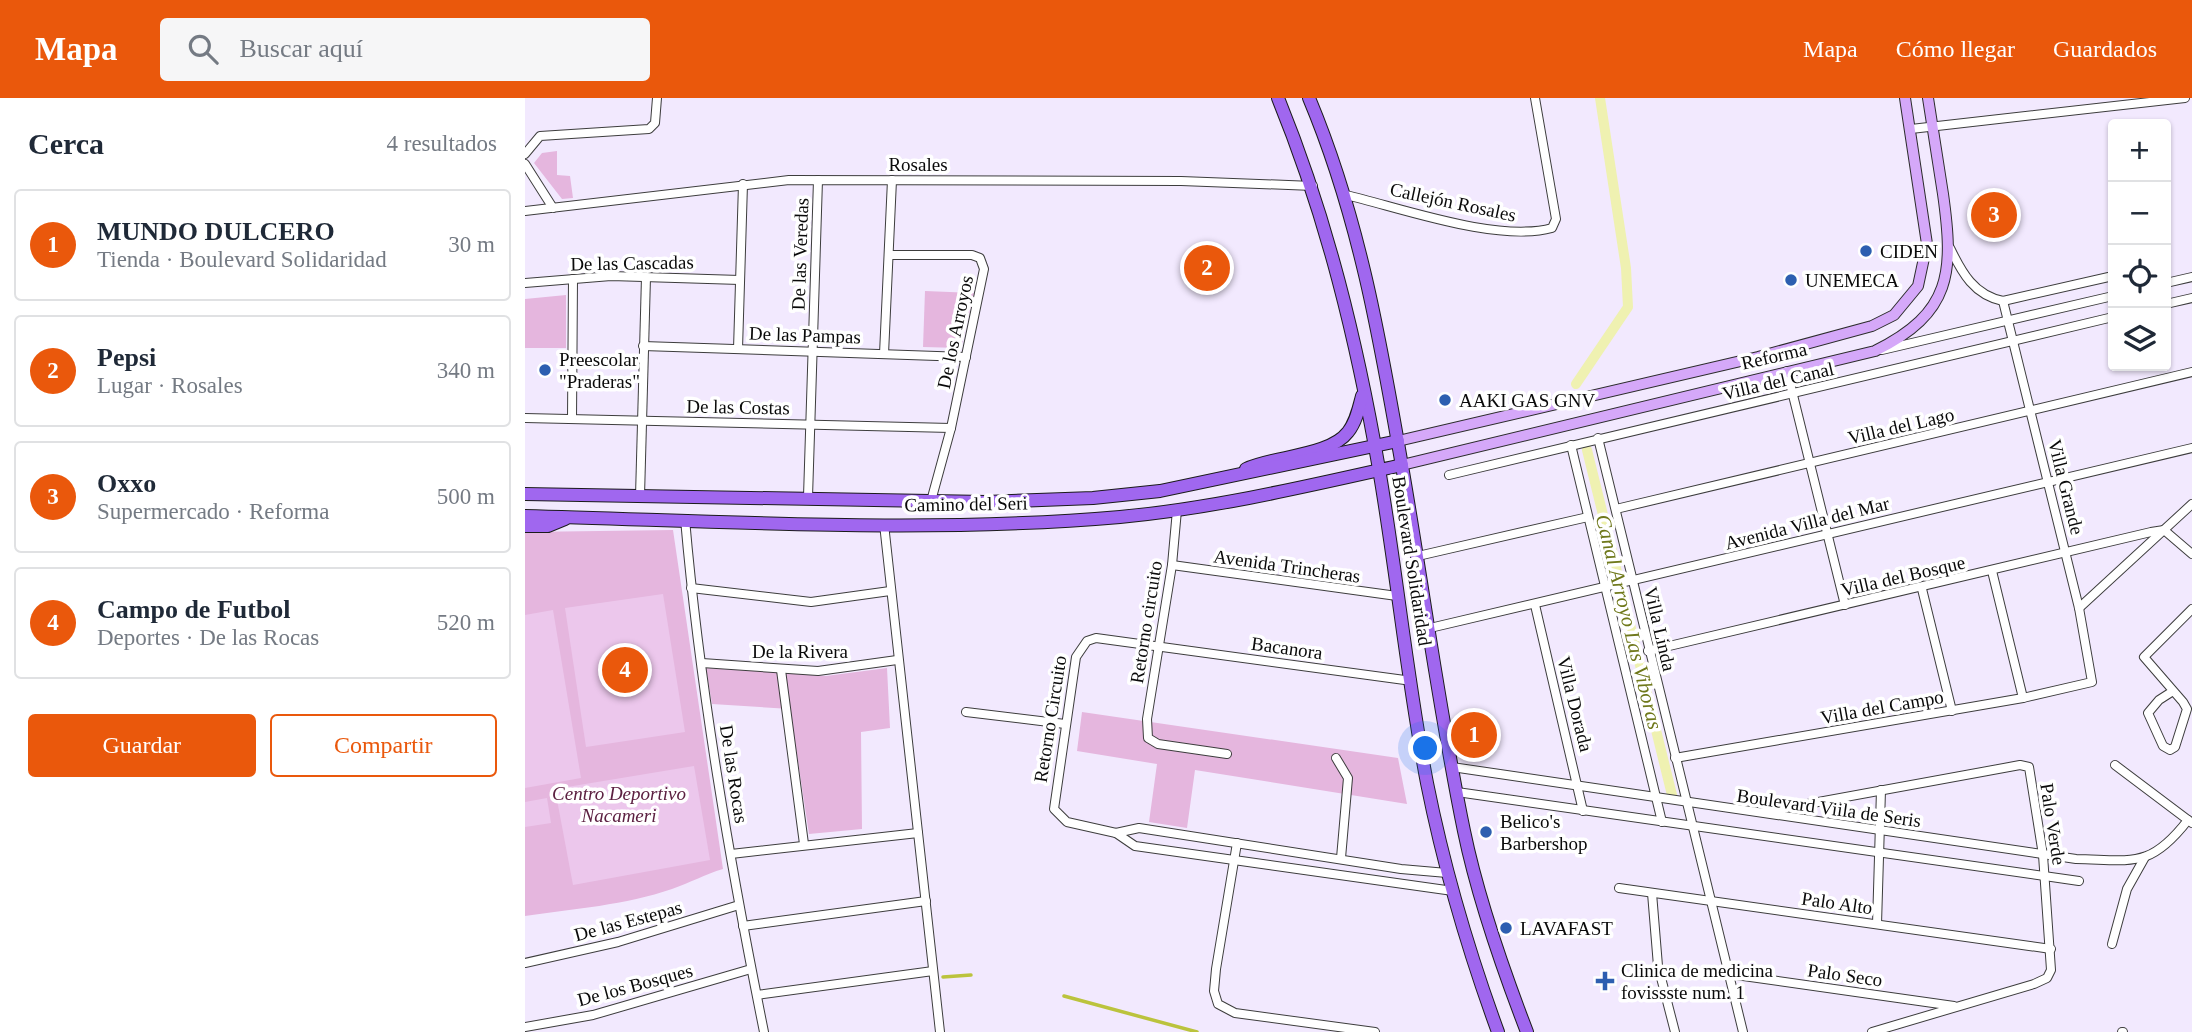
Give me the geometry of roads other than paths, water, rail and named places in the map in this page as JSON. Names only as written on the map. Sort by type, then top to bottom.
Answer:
[{"type":"main road","name":"Boulevard Solidaridad","points":[[1277,98],[1313,187],[1334,259],[1379,470],[1427,782],[1447,873],[1474,967],[1498,1032]]},
{"type":"main road","name":"Boulevard Solidaridad","points":[[1309,98],[1346,195],[1378,323],[1457,792],[1487,921],[1527,1032]]},
{"type":"main road","name":"Reforma","points":[[1398,441],[1723,365],[1872,326],[1894,315],[1910,300],[1922,274],[1927,244],[1905,98]]},
{"type":"main road","name":"Reforma","points":[[1402,465],[1729,384],[1875,351],[1902,338],[1926,315],[1941,289],[1950,248],[1928,98]]},
{"type":"main road","points":[[1723,365],[1729,384]]},
{"type":"main road","points":[[1224,479],[1261,462],[1339,442],[1349,431],[1363,392]]},
{"type":"main road","name":"Camino del Seri","points":[[525,494],[931,501],[1093,498],[1160,491],[1398,441]]},
{"type":"main road","name":"Camino del Seri","points":[[525,516],[989,525],[1177,510],[1287,491],[1402,465]]},
{"type":"main road","points":[[525,526],[548,526],[571,517]]},
{"type":"street","points":[[525,154],[540,136],[649,129],[655,123],[657,98]]},
{"type":"street","name":"Callejón Rosales","points":[[1346,195],[1486,229],[1516,233],[1555,226],[1535,98]]},
{"type":"street","points":[[1911,129],[2185,98]]},
{"type":"street","points":[[525,164],[553,208]]},
{"type":"street","name":"Rosales","points":[[525,211],[743,184],[818,180],[1181,181],[1313,187]]},
{"type":"street","name":"De las Veredas","points":[[808,497],[818,180]]},
{"type":"street","points":[[884,354],[892,180]]},
{"type":"street","points":[[738,349],[743,184]]},
{"type":"street","points":[[1950,248],[1975,289],[1990,298],[2003,301],[2108,277]]},
{"type":"street","name":"De los Arroyos","points":[[889,255],[972,255],[983,262],[984,269],[951,428],[931,501]]},
{"type":"street","points":[[2171,282],[2192,276]]},
{"type":"street","points":[[640,496],[646,277]]},
{"type":"street","name":"De las Cascadas","points":[[525,283],[646,277],[740,280]]},
{"type":"street","points":[[572,419],[573,279]]},
{"type":"street","points":[[1875,351],[2108,297]]},
{"type":"street","points":[[2171,303],[2192,298]]},
{"type":"street","name":"Villa Grande","points":[[2003,301],[2079,608],[2092,682]]},
{"type":"street","name":"Villa del Canal","points":[[1449,475],[2108,318]]},
{"type":"street","name":"De las Pampas","points":[[643,346],[966,356]]},
{"type":"street","points":[[1787,371],[1795,393],[1845,605]]},
{"type":"street","name":"Villa del Lago","points":[[1616,509],[2192,372]]},
{"type":"street","name":"De las Costas","points":[[525,418],[951,428]]},
{"type":"street","name":"Villa Linda","points":[[1598,438],[1743,1032]]},
{"type":"street","points":[[1571,445],[1608,586],[1662,822]]},
{"type":"street","name":"Avenida Villa del Mar","points":[[1430,628],[2192,448]]},
{"type":"street","points":[[2079,608],[2192,504]]},
{"type":"street","name":"Retorno circuito","points":[[1177,510],[1172,565],[1147,719],[1149,738],[1159,744],[1227,754]]},
{"type":"street","points":[[1418,555],[1588,517]]},
{"type":"street","name":"De las Rocas","points":[[685,519],[691,589],[739,905],[764,1032]]},
{"type":"street","points":[[884,524],[940,1032]]},
{"type":"street","points":[[2164,530],[2192,554]]},
{"type":"street","name":"Villa del Bosque","points":[[1649,651],[2164,530]]},
{"type":"street","name":"Avenida Trincheras","points":[[1172,565],[1397,596]]},
{"type":"street","points":[[1991,571],[2023,698]]},
{"type":"street","points":[[691,589],[811,602],[890,591]]},
{"type":"street","points":[[1922,589],[1952,710]]},
{"type":"street","name":"Villa Dorada","points":[[1535,605],[1580,788],[1583,811]]},
{"type":"street","points":[[2173,691],[2159,699],[2148,713],[2163,746],[2170,750],[2175,747],[2188,713],[2173,691],[2144,657],[2192,610]]},
{"type":"street","name":"Retorno Circuito","points":[[1116,833],[1067,822],[1054,809],[1076,657],[1081,645],[1096,638],[1158,645]]},
{"type":"street","name":"Bacanora","points":[[1158,645],[1412,681]]},
{"type":"street","name":"De la Rivera","points":[[702,663],[781,670],[844,669],[897,660]]},
{"type":"street","points":[[781,670],[804,844]]},
{"type":"street","name":"Villa del Campo","points":[[1675,758],[2023,698],[2092,682]]},
{"type":"street","points":[[966,712],[1065,724]]},
{"type":"street","points":[[1336,758],[1348,778],[1341,858]]},
{"type":"street","name":"Palo Verde","points":[[1757,813],[2025,765],[2028,768],[2043,855],[2051,971],[2042,981],[1872,1032]]},
{"type":"street","points":[[2112,944],[2127,888],[2145,857],[2157,853],[2190,822],[2115,765]]},
{"type":"street","name":"Boulevard Viila de Seris","points":[[1453,768],[2043,855],[2076,859],[2145,857]]},
{"type":"street","points":[[1877,924],[1881,790]]},
{"type":"street","name":"Boulevard Viila de Seris","points":[[1457,792],[2079,881]]},
{"type":"street","points":[[1116,833],[1139,828],[1401,869],[1447,873]]},
{"type":"street","points":[[731,853],[918,833]]},
{"type":"street","points":[[1116,833],[1135,846],[1453,891]]},
{"type":"street","points":[[1237,843],[1216,970],[1214,991],[1219,1004],[1235,1013],[1369,1031]]},
{"type":"street","points":[[1400,885],[1401,869]]},
{"type":"street","name":"Palo Alto","points":[[1619,888],[2051,948]]},
{"type":"street","points":[[1652,893],[1658,966],[1675,1032]]},
{"type":"street","points":[[743,926],[926,901]]},
{"type":"street","name":"De las Estepas","points":[[525,963],[618,942],[739,905]]},
{"type":"street","name":"De los Bosques","points":[[526,1027],[593,1015],[751,969]]},
{"type":"street","points":[[757,995],[933,971]]},
{"type":"street","name":"Palo Seco","points":[[1729,974],[1957,1006]]},
{"type":"waterway","name":"Canal Arroyo Las Viboras","points":[[1576,384],[1628,307],[1626,268],[1600,98]]},
{"type":"waterway","name":"Canal Arroyo Las Viboras","points":[[1587,450],[1672,795]]},
{"type":"waterway","points":[[943,977],[971,975]]},
{"type":"waterway","points":[[1064,996],[1197,1032]]},
{"type":"place","name":"Oxxo","points":[[1994,215]]},
{"type":"place","name":"CIDEN","points":[[1866,251]]},
{"type":"place","name":"Pepsi","points":[[1207,268]]},
{"type":"place","name":"UNEMECA","points":[[1791,280]]},
{"type":"place","name":"Preescolar \"Praderas\"","points":[[545,370]]},
{"type":"place","name":"AAKI GAS GNV","points":[[1445,400]]},
{"type":"place","name":"Campo de Futbol","points":[[625,670]]},
{"type":"place","name":"MUNDO DULCERO","points":[[1474,735]]},
{"type":"place","name":"Belico's Barbershop","points":[[1486,832]]},
{"type":"place","name":"LAVAFAST","points":[[1506,928]]},
{"type":"place","name":"Clinica de medicina fovissste num. 1","points":[[1605,981]]},
{"type":"park label","name":"Centro Deportivo Nacameri","points":[[619,804]]}]
